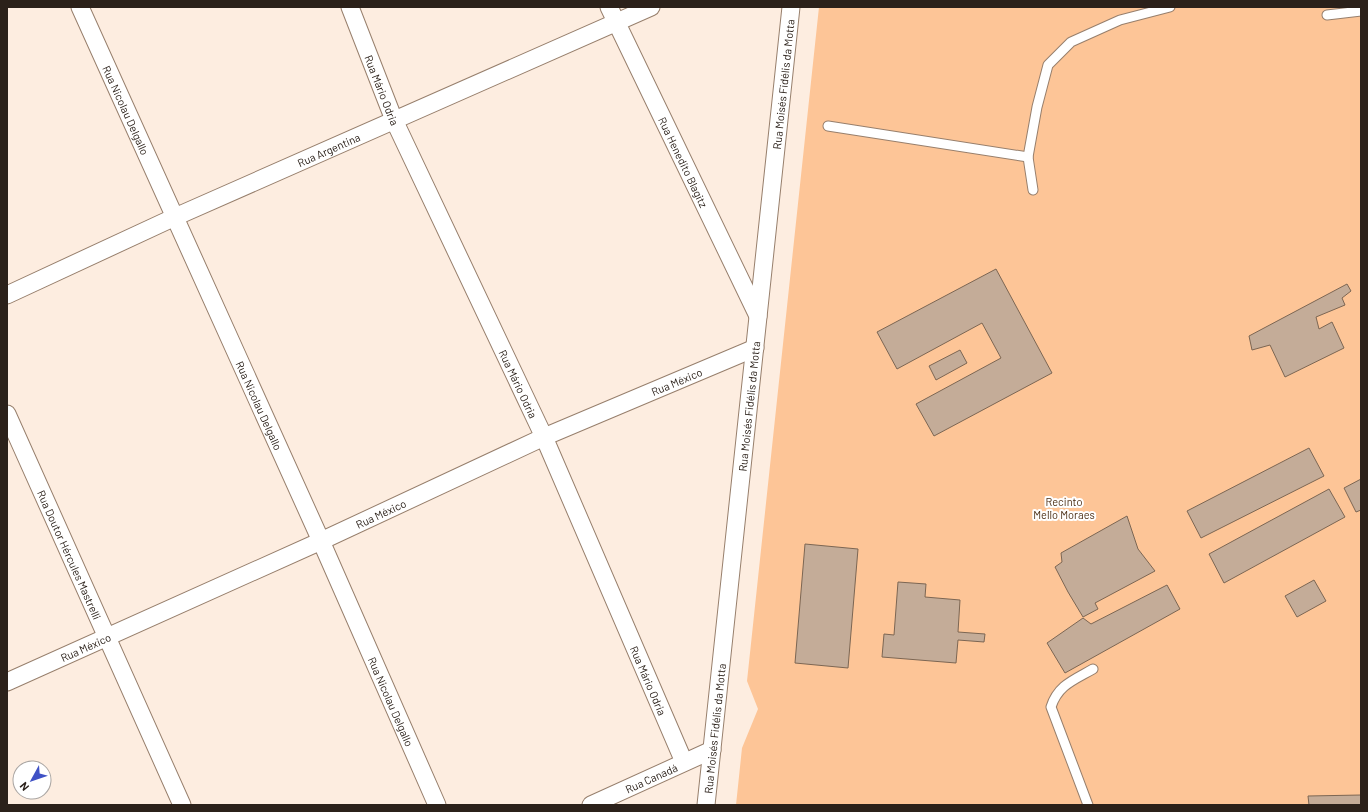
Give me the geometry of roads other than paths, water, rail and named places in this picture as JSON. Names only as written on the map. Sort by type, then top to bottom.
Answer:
[{"type":"street","name":"Rua Nicolau Delgallo","points":[[80,7],[321,541],[437,805]]},
{"type":"street","name":"Rua Mário Odria","points":[[350,7],[394,120],[544,437],[684,762]]},
{"type":"street","name":"Rua Argentina","points":[[7,294],[175,217],[394,120],[613,14],[651,7]]},
{"type":"street","name":"Rua Moisés Fidélis da Motta","points":[[706,805],[791,7]]},
{"type":"street","name":"Rua Henedito Blagitz","points":[[613,14],[758,316]]},
{"type":"street","name":"Rua México","points":[[7,682],[321,541],[544,437],[755,348]]},
{"type":"street","name":"Rua Doutor Hércules Mastrelli","points":[[7,414],[182,805]]},
{"type":"street","name":"Rua Canadá","points":[[591,805],[712,750]]},
{"type":"lane","points":[[1033,190],[1028,157],[1037,107],[1048,65],[1071,42],[1120,20],[1170,7]]},
{"type":"lane","points":[[1327,15],[1361,11]]},
{"type":"lane","points":[[828,126],[1028,157]]},
{"type":"lane","points":[[1088,805],[1050,706],[1055,696],[1068,683],[1093,670]]},
{"type":"park label","name":"Recinto Mello Moraes","points":[[1064,507]]}]
